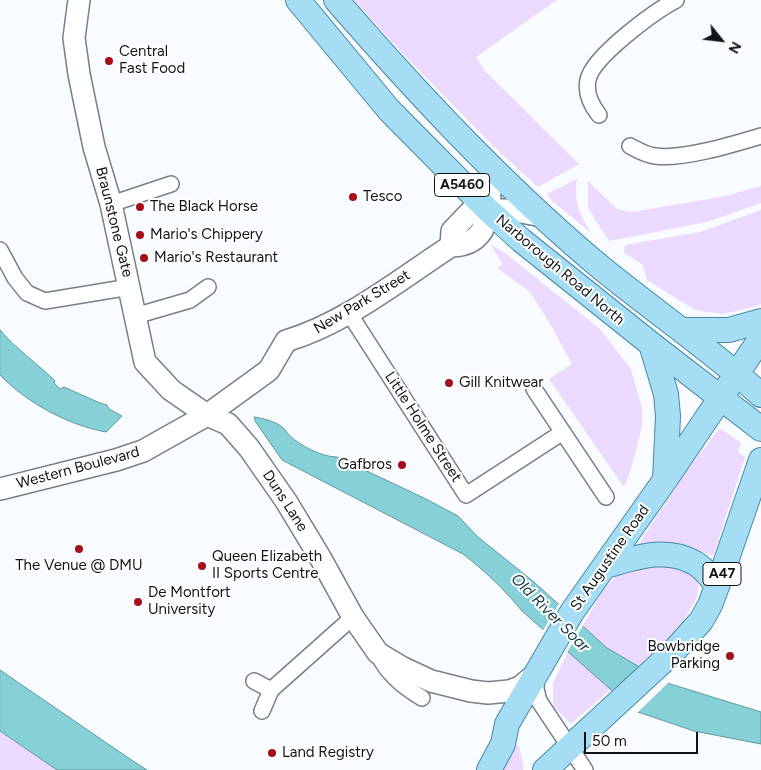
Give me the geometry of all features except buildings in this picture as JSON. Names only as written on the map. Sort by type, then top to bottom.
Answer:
[{"type":"main road","name":"Narborough Road North","points":[[298,0],[388,110],[488,210],[521,240],[761,429]]},
{"type":"main road","name":"Narborough Road North","points":[[336,0],[398,71],[470,147],[542,216],[594,262],[737,373],[761,395]]},
{"type":"main road","points":[[682,330],[728,330],[743,328],[761,321]]},
{"type":"main road","name":"St Augustine Road","points":[[489,770],[503,744],[507,724],[572,612],[665,480],[761,338]]},
{"type":"main road","points":[[651,344],[666,394],[668,416],[665,480]]},
{"type":"main road","name":"A47","points":[[545,770],[688,638],[701,621],[717,586],[759,471]]},
{"type":"main road","points":[[605,566],[645,555],[669,554],[696,563],[717,586]]},
{"type":"street","name":"Braunstone Gate","points":[[79,0],[74,38],[78,74],[92,139],[111,204],[145,362],[171,390],[207,415]]},
{"type":"street","points":[[599,115],[591,105],[587,93],[588,79],[593,68],[614,46],[644,21],[676,0]]},
{"type":"street","points":[[630,146],[641,160],[699,152],[761,136]]},
{"type":"street","points":[[488,210],[492,192],[490,181],[491,167]]},
{"type":"street","points":[[111,204],[171,184]]},
{"type":"street","name":"New Park Street","points":[[207,415],[269,370],[286,341],[307,334],[349,313],[451,246],[452,232],[474,208],[511,210],[542,216]]},
{"type":"street","points":[[0,250],[15,278],[27,293],[45,301],[130,287]]},
{"type":"street","points":[[134,316],[190,300],[208,287]]},
{"type":"street","name":"Little Holme Street","points":[[349,313],[466,495],[563,432]]},
{"type":"street","points":[[534,389],[606,497]]},
{"type":"street","name":"Western Boulevard","points":[[0,489],[143,451],[207,415]]},
{"type":"street","name":"Duns Lane","points":[[207,415],[228,424],[249,448],[286,501],[353,617],[392,675],[408,690],[422,698]]},
{"type":"street","points":[[262,711],[271,690],[353,617]]},
{"type":"street","name":"Duns Lane","points":[[378,654],[431,681],[470,691],[488,693],[509,692],[520,687],[539,670]]},
{"type":"street","points":[[539,670],[536,689],[539,701],[585,770]]},
{"type":"street","points":[[254,681],[271,690]]},
{"type":"shaded area","points":[[354,0],[557,0],[476,57],[485,71],[579,164],[538,187],[471,123]]},
{"type":"shaded area","points":[[577,179],[576,195],[578,208],[591,233],[550,199],[547,194]]},
{"type":"shaded area","points":[[588,181],[617,209],[632,212],[726,196],[761,186],[761,203],[707,222],[609,241],[588,208]]},
{"type":"shaded area","points":[[761,210],[761,304],[750,308],[722,314],[695,310],[647,280],[642,264],[624,253],[625,245],[700,232]]},
{"type":"shaded area","points":[[490,244],[505,253],[600,329],[631,369],[642,408],[642,426],[631,469],[624,487],[549,379],[572,364],[552,327],[530,292],[497,268],[503,264]]},
{"type":"shaded area","points":[[720,428],[741,443],[738,452],[745,457],[713,556],[689,546],[664,544],[638,545],[691,465]]},
{"type":"shaded area","points":[[643,561],[689,566],[699,580],[697,597],[684,620],[661,646],[571,724],[553,706],[553,683],[603,590],[621,572]]},
{"type":"shaded area","points":[[0,731],[57,770],[0,770]]},
{"type":"shaded area","points":[[519,745],[523,770],[500,770],[513,746]]},
{"type":"water","points":[[0,330],[55,381],[54,383],[60,389],[64,387],[107,405],[109,409],[122,416],[106,432],[63,418],[23,395],[0,375]]},
{"type":"water","name":"Old River Soar","points":[[255,417],[269,420],[279,425],[295,440],[312,450],[331,457],[337,457],[458,516],[478,537],[534,582],[607,648],[667,683],[761,712],[761,744],[694,731],[635,711],[522,611],[494,581],[463,554],[282,460],[255,421]]},
{"type":"water","points":[[0,670],[147,770],[57,770],[0,731]]},
{"type":"pier","points":[[560,602],[584,624],[566,654],[542,632]]},
{"type":"pier","points":[[642,665],[670,681],[636,714],[609,693]]},
{"type":"place","name":"Central Fast Food","points":[[109,61]]},
{"type":"place","name":"Tesco","points":[[353,197]]},
{"type":"place","name":"The Black Horse","points":[[140,207]]},
{"type":"place","name":"Mario's Chippery","points":[[140,235]]},
{"type":"place","name":"Mario's Restaurant","points":[[144,258]]},
{"type":"place","name":"Gill Knitwear","points":[[449,383]]},
{"type":"place","name":"Gafbros","points":[[402,465]]},
{"type":"place","name":"The Venue @ DMU","points":[[79,549]]},
{"type":"place","name":"Queen Elizabeth II Sports Centre","points":[[202,566]]},
{"type":"place","name":"De Montfort University","points":[[138,602]]},
{"type":"place","name":"Bowbridge Parking","points":[[730,656]]},
{"type":"place","name":"Land Registry","points":[[272,753]]}]
